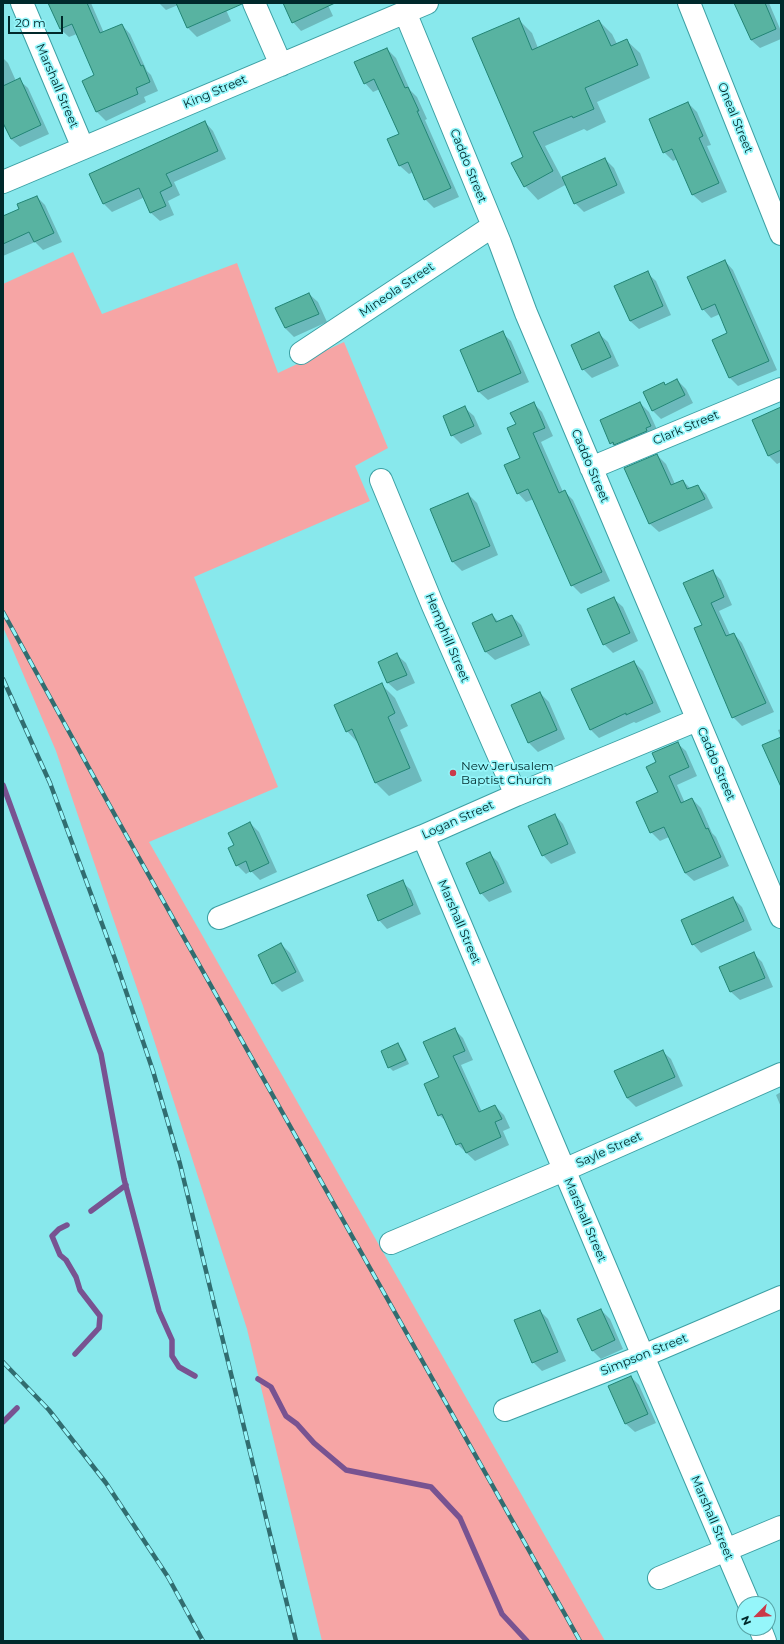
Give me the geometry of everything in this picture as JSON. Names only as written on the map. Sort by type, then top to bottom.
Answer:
[{"type":"street","name":"Marshall Street","points":[[22,3],[83,148]]},
{"type":"street","points":[[254,3],[280,65]]},
{"type":"street","name":"King Street","points":[[3,182],[426,3]]},
{"type":"street","name":"Oneal Street","points":[[689,3],[781,234]]},
{"type":"street","name":"Caddo Street","points":[[405,12],[511,270],[526,313],[781,917]]},
{"type":"street","name":"Mineola Street","points":[[301,353],[493,226]]},
{"type":"street","name":"Clark Street","points":[[591,468],[781,389]]},
{"type":"street","name":"Hemphill Street","points":[[381,480],[433,606],[516,795]]},
{"type":"street","name":"Logan Street","points":[[219,918],[423,836],[516,795],[697,720]]},
{"type":"street","name":"Marshall Street","points":[[423,836],[746,1596]]},
{"type":"street","name":"Sayle Street","points":[[391,1243],[564,1170],[781,1074]]},
{"type":"street","name":"Simpson Street","points":[[505,1410],[643,1356],[781,1298]]},
{"type":"street","points":[[659,1578],[781,1527]]},
{"type":"shaded area","points":[[73,252],[102,314],[237,263],[278,373],[344,342],[388,448],[355,466],[370,501],[194,577],[278,787],[149,842],[605,1641],[322,1641],[247,1329],[143,1006],[56,751],[3,627],[3,284]]},
{"type":"building","points":[[48,3],[87,3],[100,33],[122,24],[150,82],[136,88],[138,94],[96,112],[82,81],[94,75],[72,24],[60,29]]},
{"type":"building","points":[[176,3],[242,3],[242,4],[187,28]]},
{"type":"building","points":[[283,3],[335,3],[292,23]]},
{"type":"building","points":[[734,3],[765,3],[776,29],[751,40]]},
{"type":"building","points":[[519,18],[532,50],[599,20],[611,46],[627,39],[638,65],[585,88],[594,109],[573,118],[572,116],[533,132],[553,171],[524,187],[511,163],[523,157],[472,38]]},
{"type":"building","points":[[387,48],[405,88],[408,87],[419,111],[417,111],[451,188],[424,200],[408,162],[399,166],[387,139],[399,134],[374,79],[364,84],[354,62]]},
{"type":"building","points":[[20,78],[41,125],[11,139],[3,123],[3,86]]},
{"type":"building","points":[[688,102],[703,136],[699,138],[719,183],[692,195],[672,149],[663,153],[649,119]]},
{"type":"building","points":[[205,121],[218,151],[166,174],[172,186],[160,192],[166,206],[150,213],[139,188],[103,204],[89,174]]},
{"type":"building","points":[[605,158],[617,185],[574,204],[562,177]]},
{"type":"building","points":[[37,196],[54,233],[34,242],[29,232],[3,244],[3,216],[19,209],[17,204]]},
{"type":"building","points":[[725,260],[769,361],[729,378],[712,340],[727,333],[715,304],[702,310],[687,277]]},
{"type":"building","points":[[648,271],[663,306],[630,321],[614,286]]},
{"type":"building","points":[[309,293],[319,314],[285,328],[275,308]]},
{"type":"building","points":[[503,331],[521,373],[478,392],[460,350]]},
{"type":"building","points":[[599,332],[611,357],[582,370],[571,345]]},
{"type":"building","points":[[677,379],[685,395],[652,411],[643,392],[664,382],[665,385]]},
{"type":"building","points":[[534,402],[545,428],[533,433],[559,493],[565,490],[602,572],[571,586],[528,489],[517,494],[504,465],[520,458],[507,428],[516,424],[510,413]]},
{"type":"building","points":[[640,402],[651,426],[646,428],[647,431],[614,445],[613,442],[610,444],[600,420]]},
{"type":"building","points":[[465,406],[474,426],[451,436],[443,416]]},
{"type":"building","points":[[781,407],[781,450],[768,456],[752,420]]},
{"type":"building","points":[[657,454],[671,485],[683,480],[687,489],[698,485],[705,499],[649,524],[624,468]]},
{"type":"building","points":[[468,493],[490,546],[452,562],[430,509]]},
{"type":"building","points":[[713,570],[724,597],[711,603],[726,636],[734,633],[766,703],[732,718],[694,628],[702,625],[683,583]]},
{"type":"building","points":[[614,597],[630,633],[603,645],[587,609]]},
{"type":"building","points":[[492,614],[496,622],[512,615],[522,636],[485,652],[472,623]]},
{"type":"building","points":[[397,653],[407,675],[387,683],[378,662]]},
{"type":"building","points":[[634,661],[653,703],[626,715],[626,713],[590,730],[571,689]]},
{"type":"building","points":[[382,683],[395,713],[388,717],[410,768],[375,783],[352,729],[346,732],[334,705]]},
{"type":"building","points":[[540,692],[557,730],[528,743],[511,705]]},
{"type":"building","points":[[781,737],[781,787],[762,745]]},
{"type":"building","points":[[678,742],[689,767],[669,776],[681,803],[692,798],[721,857],[685,873],[664,827],[650,833],[636,802],[658,792],[646,767],[656,762],[652,753]]},
{"type":"building","points":[[555,814],[568,844],[542,856],[528,826]]},
{"type":"building","points":[[250,822],[269,863],[250,872],[246,861],[236,866],[228,848],[234,845],[228,833]]},
{"type":"building","points":[[490,852],[504,883],[480,894],[466,863]]},
{"type":"building","points":[[403,880],[413,905],[378,921],[367,895]]},
{"type":"building","points":[[733,897],[744,921],[692,945],[681,920]]},
{"type":"building","points":[[281,943],[296,972],[272,984],[258,955]]},
{"type":"building","points":[[754,952],[765,978],[730,992],[719,967]]},
{"type":"building","points":[[455,1028],[465,1051],[453,1056],[479,1112],[495,1105],[502,1119],[495,1122],[501,1137],[466,1153],[461,1143],[456,1145],[442,1114],[438,1116],[424,1084],[439,1077],[423,1042]]},
{"type":"building","points":[[398,1043],[406,1060],[388,1068],[381,1051]]},
{"type":"building","points":[[663,1050],[675,1077],[627,1098],[614,1071]]},
{"type":"building","points":[[601,1309],[615,1340],[592,1351],[577,1319]]},
{"type":"building","points":[[540,1310],[558,1352],[532,1363],[514,1320]]},
{"type":"building","points":[[631,1376],[648,1414],[625,1424],[608,1386]]},
{"type":"waterway","points":[[3,785],[101,1054],[124,1179],[159,1311],[172,1340],[172,1356],[179,1367],[195,1376]]},
{"type":"waterway","points":[[91,1211],[126,1185]]},
{"type":"waterway","points":[[67,1225],[59,1229],[52,1236],[60,1255],[66,1260],[76,1277],[80,1290],[100,1316],[99,1328],[75,1354]]},
{"type":"waterway","points":[[258,1379],[271,1387],[286,1416],[297,1424],[314,1443],[346,1470],[431,1487],[460,1518],[502,1614],[527,1641]]},
{"type":"waterway","points":[[3,1422],[17,1408]]},
{"type":"railway","points":[[3,612],[116,817],[580,1641]]},
{"type":"railway","points":[[3,679],[50,783],[115,959],[153,1071],[180,1164],[296,1641]]},
{"type":"railway","points":[[3,1362],[49,1410],[106,1483],[168,1577],[203,1641]]},
{"type":"place","name":"New Jerusalem Baptist Church","points":[[453,773]]}]
